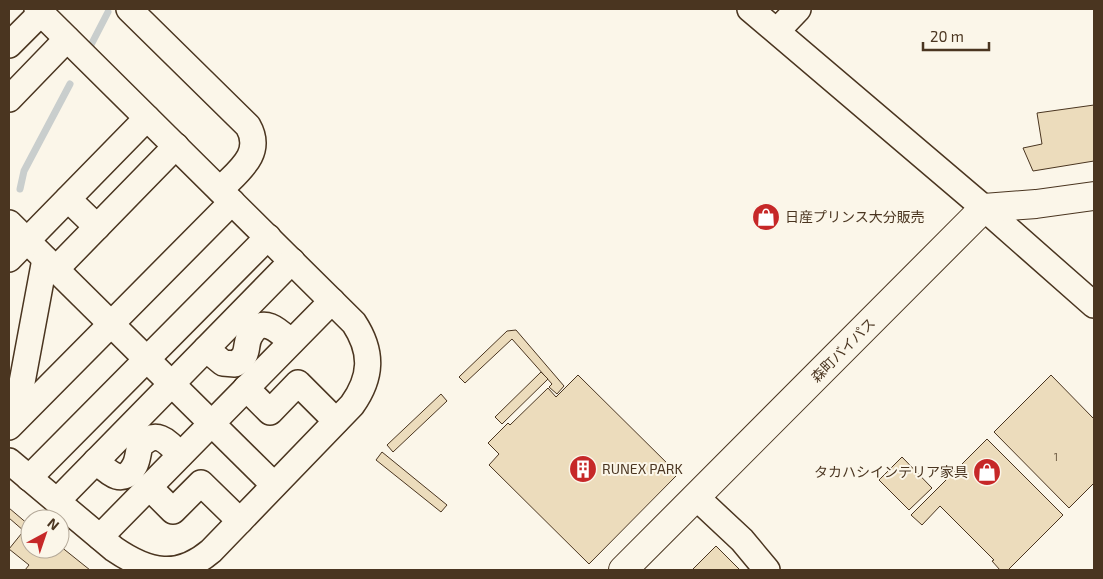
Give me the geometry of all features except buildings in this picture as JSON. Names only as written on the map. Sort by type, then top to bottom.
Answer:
[{"type":"main road","points":[[984,208],[1036,204],[1094,196]]},
{"type":"main road","name":"森町バイパス","points":[[623,570],[984,208]]},
{"type":"street","points":[[12,424],[111,324],[226,196],[252,154],[253,134],[248,126],[129,9]]},
{"type":"street","points":[[750,9],[984,208],[1094,305]]},
{"type":"street","points":[[777,32],[798,9]]},
{"type":"street","points":[[9,45],[39,11],[354,323],[361,333],[368,359],[368,373],[358,396],[336,421],[204,557],[191,566],[180,570],[158,570],[127,558],[9,461]]},
{"type":"street","points":[[9,99],[68,39]]},
{"type":"street","points":[[9,259],[147,118]]},
{"type":"street","points":[[12,424],[51,264],[97,227],[176,146]]},
{"type":"street","points":[[68,199],[97,227]]},
{"type":"street","points":[[9,222],[274,485]]},
{"type":"street","points":[[30,478],[268,237]]},
{"type":"street","points":[[57,501],[292,261]]},
{"type":"street","points":[[100,537],[332,300]]},
{"type":"street","points":[[206,349],[223,363],[235,364],[245,355],[250,334],[264,326],[276,328],[291,342]]},
{"type":"street","points":[[246,388],[270,412],[298,383],[336,421]]},
{"type":"street","points":[[96,461],[112,475],[118,477],[127,474],[136,464],[140,446],[150,438],[157,437],[166,440],[180,455]]},
{"type":"street","points":[[149,487],[173,511],[201,483],[240,521]]},
{"type":"street","points":[[696,497],[742,540],[767,570]]},
{"type":"waterway","points":[[91,45],[108,12]]},
{"type":"waterway","points":[[20,189],[24,171],[70,84]]},
{"type":"place","name":"日産プリンス大分販売","points":[[766,217]]},
{"type":"place","name":"RUNEX PARK","points":[[583,469]]},
{"type":"place","name":"タカハシインテリア家具","points":[[987,472]]}]
